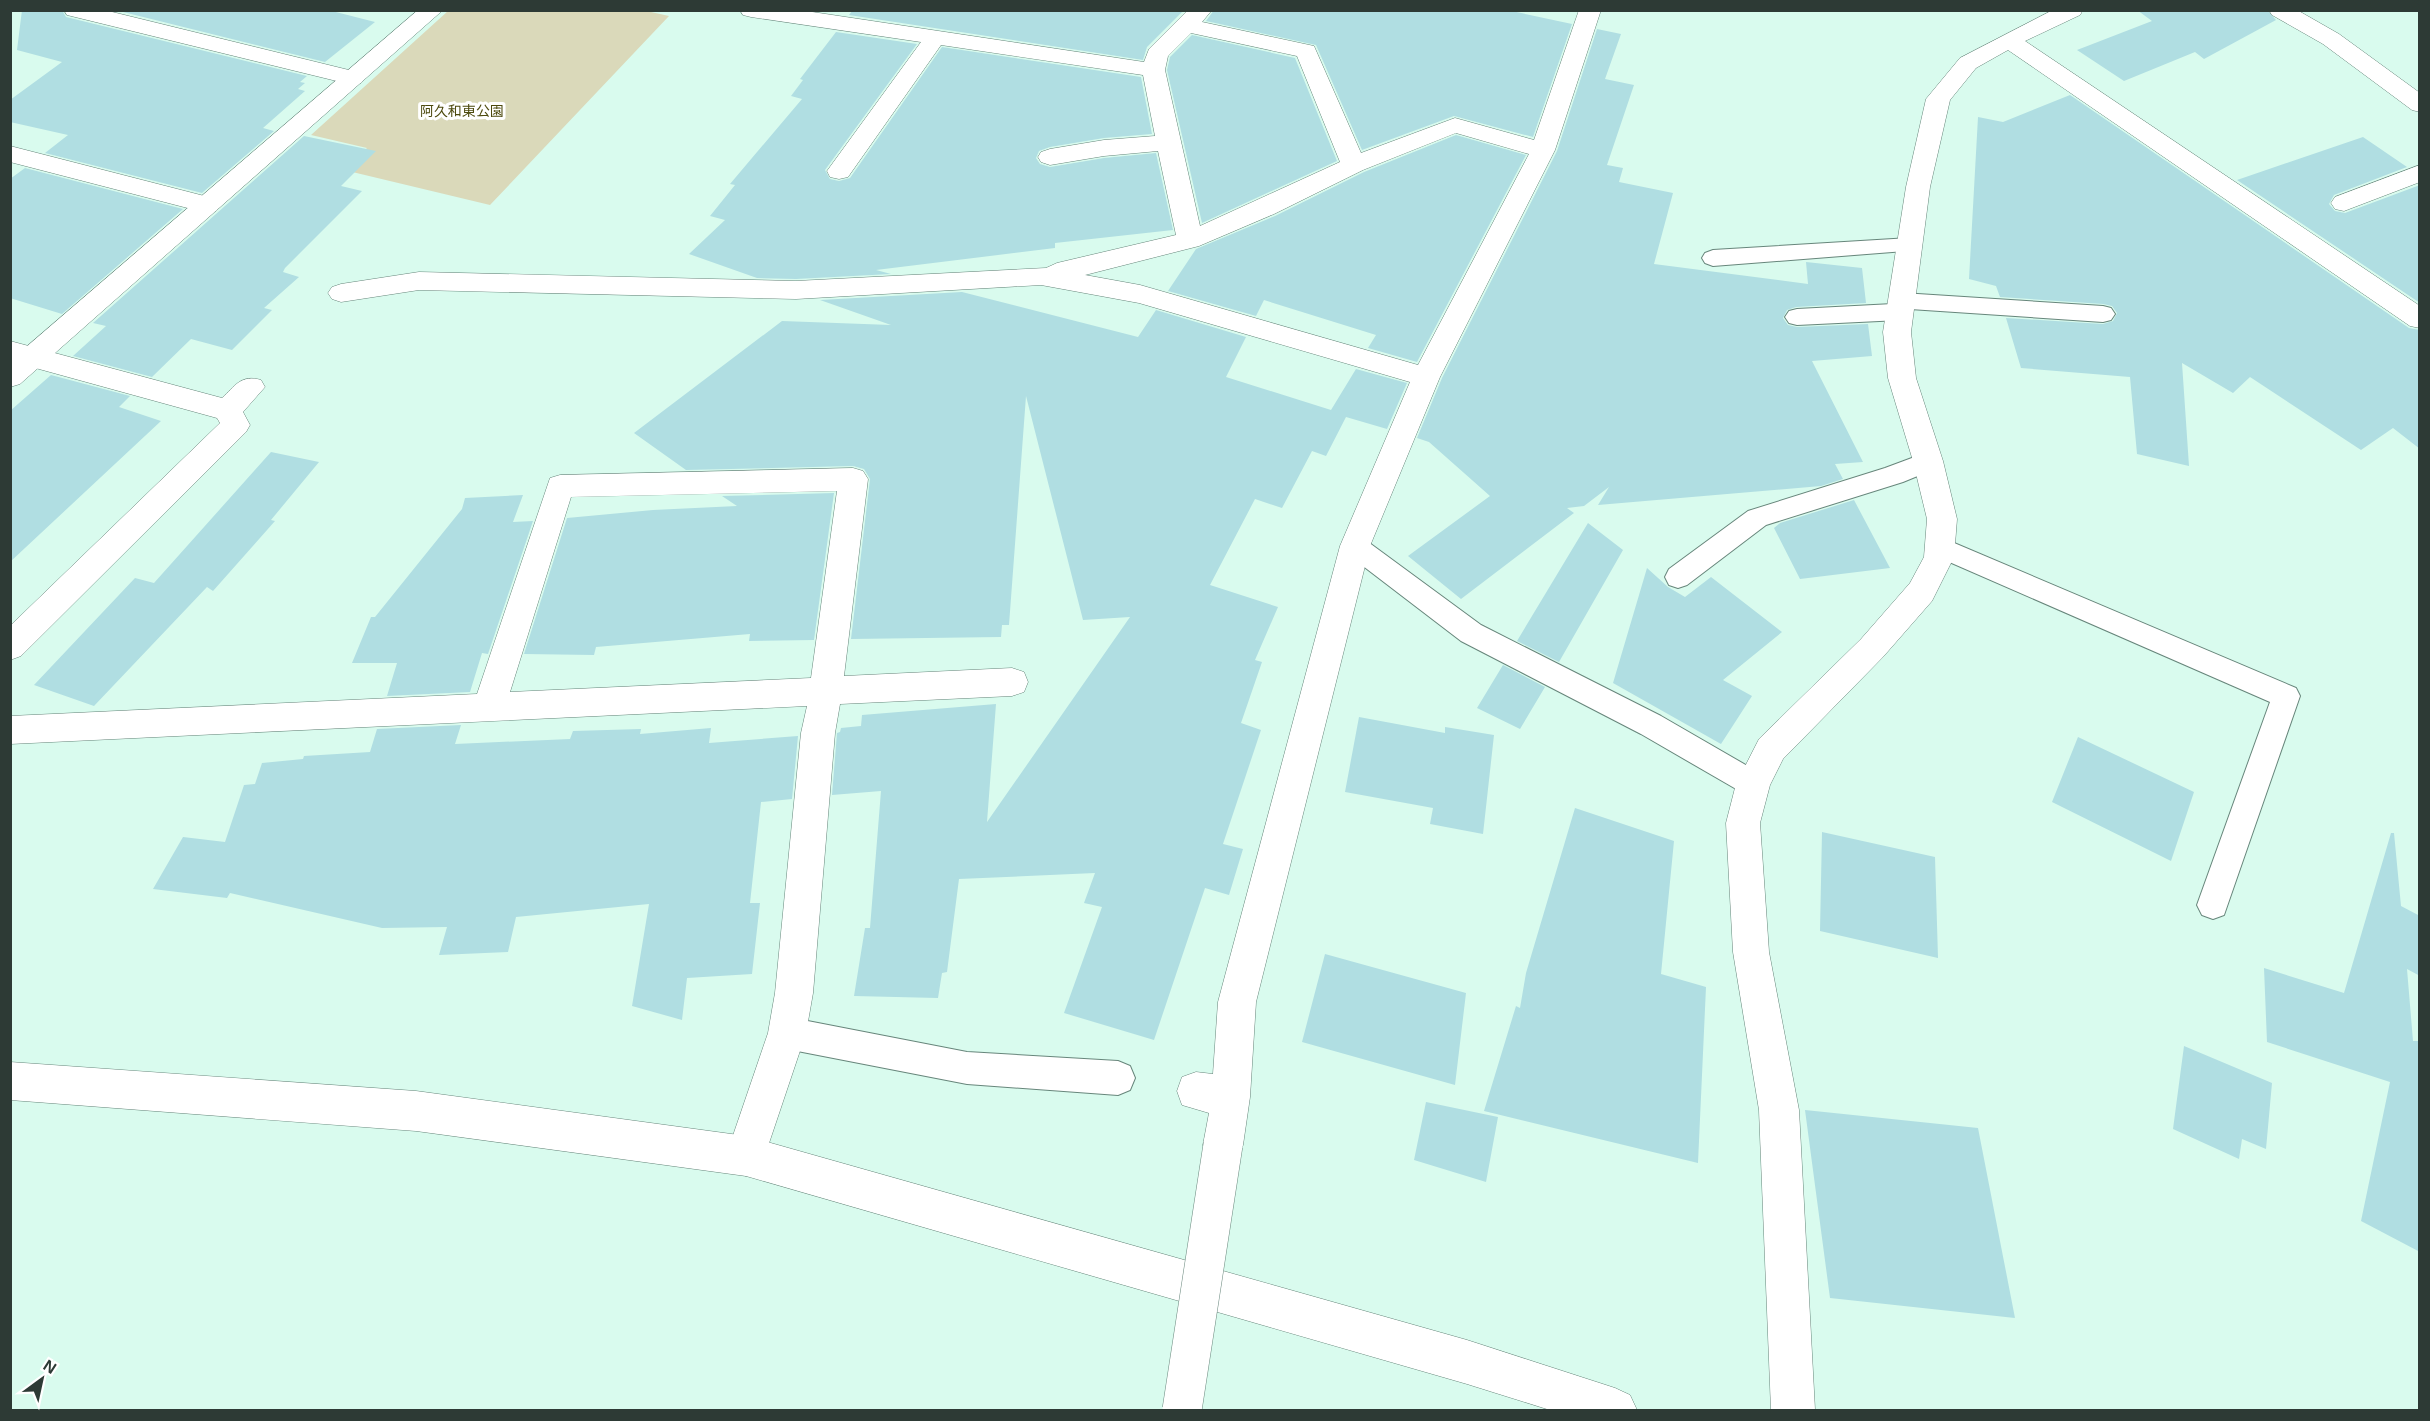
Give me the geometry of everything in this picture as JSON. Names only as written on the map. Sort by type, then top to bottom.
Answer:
[{"type":"street","points":[[75,10],[353,78]]},
{"type":"street","points":[[10,377],[21,354],[207,206],[432,10]]},
{"type":"street","points":[[751,10],[1153,70]]},
{"type":"street","points":[[1182,1410],[1223,1145],[1214,1094],[1355,546],[1426,377],[1543,150],[1590,10]]},
{"type":"street","points":[[1793,1410],[1779,1110],[1751,952],[1743,823],[1753,784],[1770,749],[1872,648],[1921,592],[1939,557],[1942,519],[1928,461],[1902,378],[1897,332],[1918,187],[1938,99],[1968,63],[2009,40],[2072,10]]},
{"type":"street","points":[[2280,10],[2331,39],[2420,105]]},
{"type":"street","points":[[1190,240],[1153,70],[1157,54],[1192,18],[1306,51],[1354,165]]},
{"type":"street","points":[[839,171],[935,38]]},
{"type":"street","points":[[2009,40],[2420,320]]},
{"type":"street","points":[[341,293],[419,281],[796,290],[1041,276],[1190,240],[1265,208],[1354,165],[1455,125],[1543,150]]},
{"type":"street","points":[[1050,158],[1104,148],[1169,142]]},
{"type":"street","points":[[10,154],[207,206]]},
{"type":"street","points":[[2344,203],[2420,173]]},
{"type":"street","points":[[1041,276],[1140,294],[1426,377]]},
{"type":"street","points":[[10,647],[236,425],[227,410],[21,354]]},
{"type":"street","points":[[227,410],[251,387]]},
{"type":"street","points":[[489,707],[560,486],[853,479],[826,691],[818,733],[794,993],[787,1033],[746,1156]]},
{"type":"street","points":[[10,730],[1012,682]]},
{"type":"street","points":[[10,1082],[416,1111],[746,1156],[1467,1362],[1615,1410]]},
{"type":"lane","points":[[1713,258],[1910,245]]},
{"type":"lane","points":[[1797,316],[1901,306],[2103,314]]},
{"type":"lane","points":[[1678,577],[1756,518],[1894,475],[1928,461]]},
{"type":"lane","points":[[1355,546],[1471,633],[1651,725],[1753,784]]},
{"type":"lane","points":[[1940,547],[2286,696],[2212,905]]},
{"type":"lane","points":[[787,1033],[967,1068],[1118,1078]]},
{"type":"green space","name":"阿久和東公園","points":[[642,10],[669,16],[490,205],[344,170],[367,148],[311,135],[448,11]]},
{"type":"building","points":[[22,10],[62,10],[66,17],[307,76],[300,82],[305,83],[298,89],[305,91],[263,128],[274,131],[202,193],[45,153],[68,135],[10,122],[10,100],[62,62],[17,50]]},
{"type":"building","points":[[115,10],[328,10],[375,22],[325,62]]},
{"type":"building","points":[[853,10],[1184,10],[1147,47],[1143,60],[849,15]]},
{"type":"building","points":[[1214,10],[1507,10],[1572,24],[1533,137],[1454,116],[1362,150],[1316,45],[1206,21]]},
{"type":"building","points":[[2137,10],[2267,10],[2276,20],[2204,59],[2195,52],[2124,81],[2077,50],[2152,21]]},
{"type":"building","points":[[1597,29],[1621,34],[1605,79],[1634,85],[1607,165],[1623,168],[1619,182],[1673,193],[1654,264],[1808,284],[1806,262],[1862,268],[1866,303],[1796,307],[1787,310],[1783,318],[1788,325],[1797,327],[1868,324],[1872,356],[1812,361],[1863,462],[1835,464],[1843,479],[1821,486],[1598,505],[1609,487],[1584,506],[1567,508],[1574,513],[1461,599],[1408,556],[1490,496],[1429,442],[1417,438],[1442,378],[1557,151]]},
{"type":"building","points":[[836,32],[917,44],[825,170],[830,179],[839,181],[850,178],[942,47],[1141,77],[1152,134],[1104,138],[1050,147],[1039,151],[1036,158],[1040,164],[1050,167],[1104,158],[1156,153],[1173,230],[1055,243],[1055,248],[876,270],[891,274],[796,279],[757,278],[689,254],[725,220],[710,216],[735,185],[730,184],[802,99],[791,96],[803,80],[800,79]]},
{"type":"building","points":[[1192,35],[1295,58],[1337,161],[1202,223],[1167,70],[1170,57]]},
{"type":"building","points":[[2070,95],[2409,328],[2420,330],[2420,449],[2393,428],[2361,450],[2250,377],[2233,393],[2182,363],[2189,466],[2137,454],[2130,377],[2021,368],[2006,318],[2103,324],[2113,321],[2117,313],[2112,306],[2103,304],[2000,297],[1996,286],[1969,279],[1978,117],[2003,122]]},
{"type":"building","points":[[1456,135],[1526,155],[1417,362],[1368,348],[1376,335],[1264,300],[1256,316],[1168,291],[1196,249],[1275,216],[1364,172]]},
{"type":"building","points":[[304,136],[376,151],[341,186],[362,191],[285,268],[283,272],[299,277],[264,308],[272,310],[232,350],[191,339],[152,377],[73,356],[106,326],[93,323]]},
{"type":"building","points":[[2363,137],[2407,167],[2334,195],[2329,204],[2335,211],[2345,213],[2420,185],[2420,303],[2237,180]]},
{"type":"building","points":[[25,168],[183,209],[62,314],[10,298],[10,179]]},
{"type":"building","points":[[962,292],[1138,337],[1156,310],[1246,337],[1226,377],[1331,410],[1356,369],[1407,383],[1387,429],[1346,417],[1326,456],[1312,451],[1282,508],[1255,499],[1210,585],[1278,607],[1255,660],[1262,662],[1241,723],[1261,730],[1223,844],[1243,849],[1229,895],[1205,888],[1154,1040],[1064,1013],[1102,907],[1084,903],[1095,873],[959,879],[947,972],[942,973],[938,998],[854,996],[865,928],[870,928],[881,791],[832,795],[837,733],[841,728],[861,726],[862,715],[996,704],[987,822],[1130,617],[1083,620],[1026,396],[1009,625],[1002,625],[1001,637],[851,639],[870,479],[864,469],[853,466],[686,470],[634,433],[782,321],[891,325],[820,300]]},
{"type":"building","points":[[51,375],[130,396],[119,407],[161,421],[10,562],[10,411]]},
{"type":"building","points":[[271,452],[319,462],[271,520],[275,521],[213,591],[207,587],[94,706],[34,685],[135,578],[154,583]]},
{"type":"building","points":[[834,493],[814,640],[749,641],[750,634],[596,647],[594,655],[524,654],[567,518],[653,510],[737,506],[722,496]]},
{"type":"building","points":[[523,495],[513,522],[533,521],[488,654],[482,653],[470,692],[387,696],[397,663],[352,663],[371,617],[375,617],[462,509],[465,498]]},
{"type":"building","points":[[1854,500],[1890,568],[1800,579],[1774,528],[1780,523]]},
{"type":"building","points":[[1588,523],[1623,550],[1559,662],[1517,641]]},
{"type":"building","points":[[1647,568],[1668,587],[1685,597],[1711,577],[1782,632],[1723,680],[1752,696],[1721,744],[1613,683]]},
{"type":"building","points":[[1503,665],[1545,687],[1520,729],[1477,708]]},
{"type":"building","points":[[1359,717],[1445,733],[1445,727],[1494,735],[1483,834],[1430,824],[1433,808],[1345,792]]},
{"type":"building","points":[[461,725],[455,744],[570,739],[573,731],[641,729],[640,734],[711,728],[709,743],[798,736],[792,799],[761,802],[750,903],[760,903],[752,974],[687,978],[682,1020],[632,1006],[649,904],[516,917],[508,952],[439,955],[447,927],[382,928],[230,893],[227,898],[153,889],[183,837],[225,842],[244,785],[255,784],[262,763],[303,759],[304,756],[370,752],[377,729]]},
{"type":"building","points":[[2078,737],[2194,792],[2171,861],[2052,802]]},
{"type":"building","points":[[1575,808],[1674,841],[1661,974],[1706,987],[1698,1163],[1484,1111],[1516,1006],[1520,1008],[1526,973]]},
{"type":"building","points":[[1822,832],[1935,857],[1938,958],[1820,931]]},
{"type":"building","points":[[2391,833],[2394,833],[2401,906],[2420,916],[2420,976],[2407,969],[2413,1041],[2420,1041],[2420,1252],[2361,1221],[2390,1082],[2267,1042],[2264,968],[2344,993]]},
{"type":"building","points":[[1325,954],[1466,993],[1455,1085],[1302,1042]]},
{"type":"building","points":[[2184,1046],[2272,1083],[2266,1149],[2242,1139],[2239,1159],[2173,1129]]},
{"type":"building","points":[[1426,1102],[1498,1117],[1486,1182],[1414,1160]]},
{"type":"building","points":[[1805,1110],[1978,1128],[2015,1318],[1830,1298]]}]
